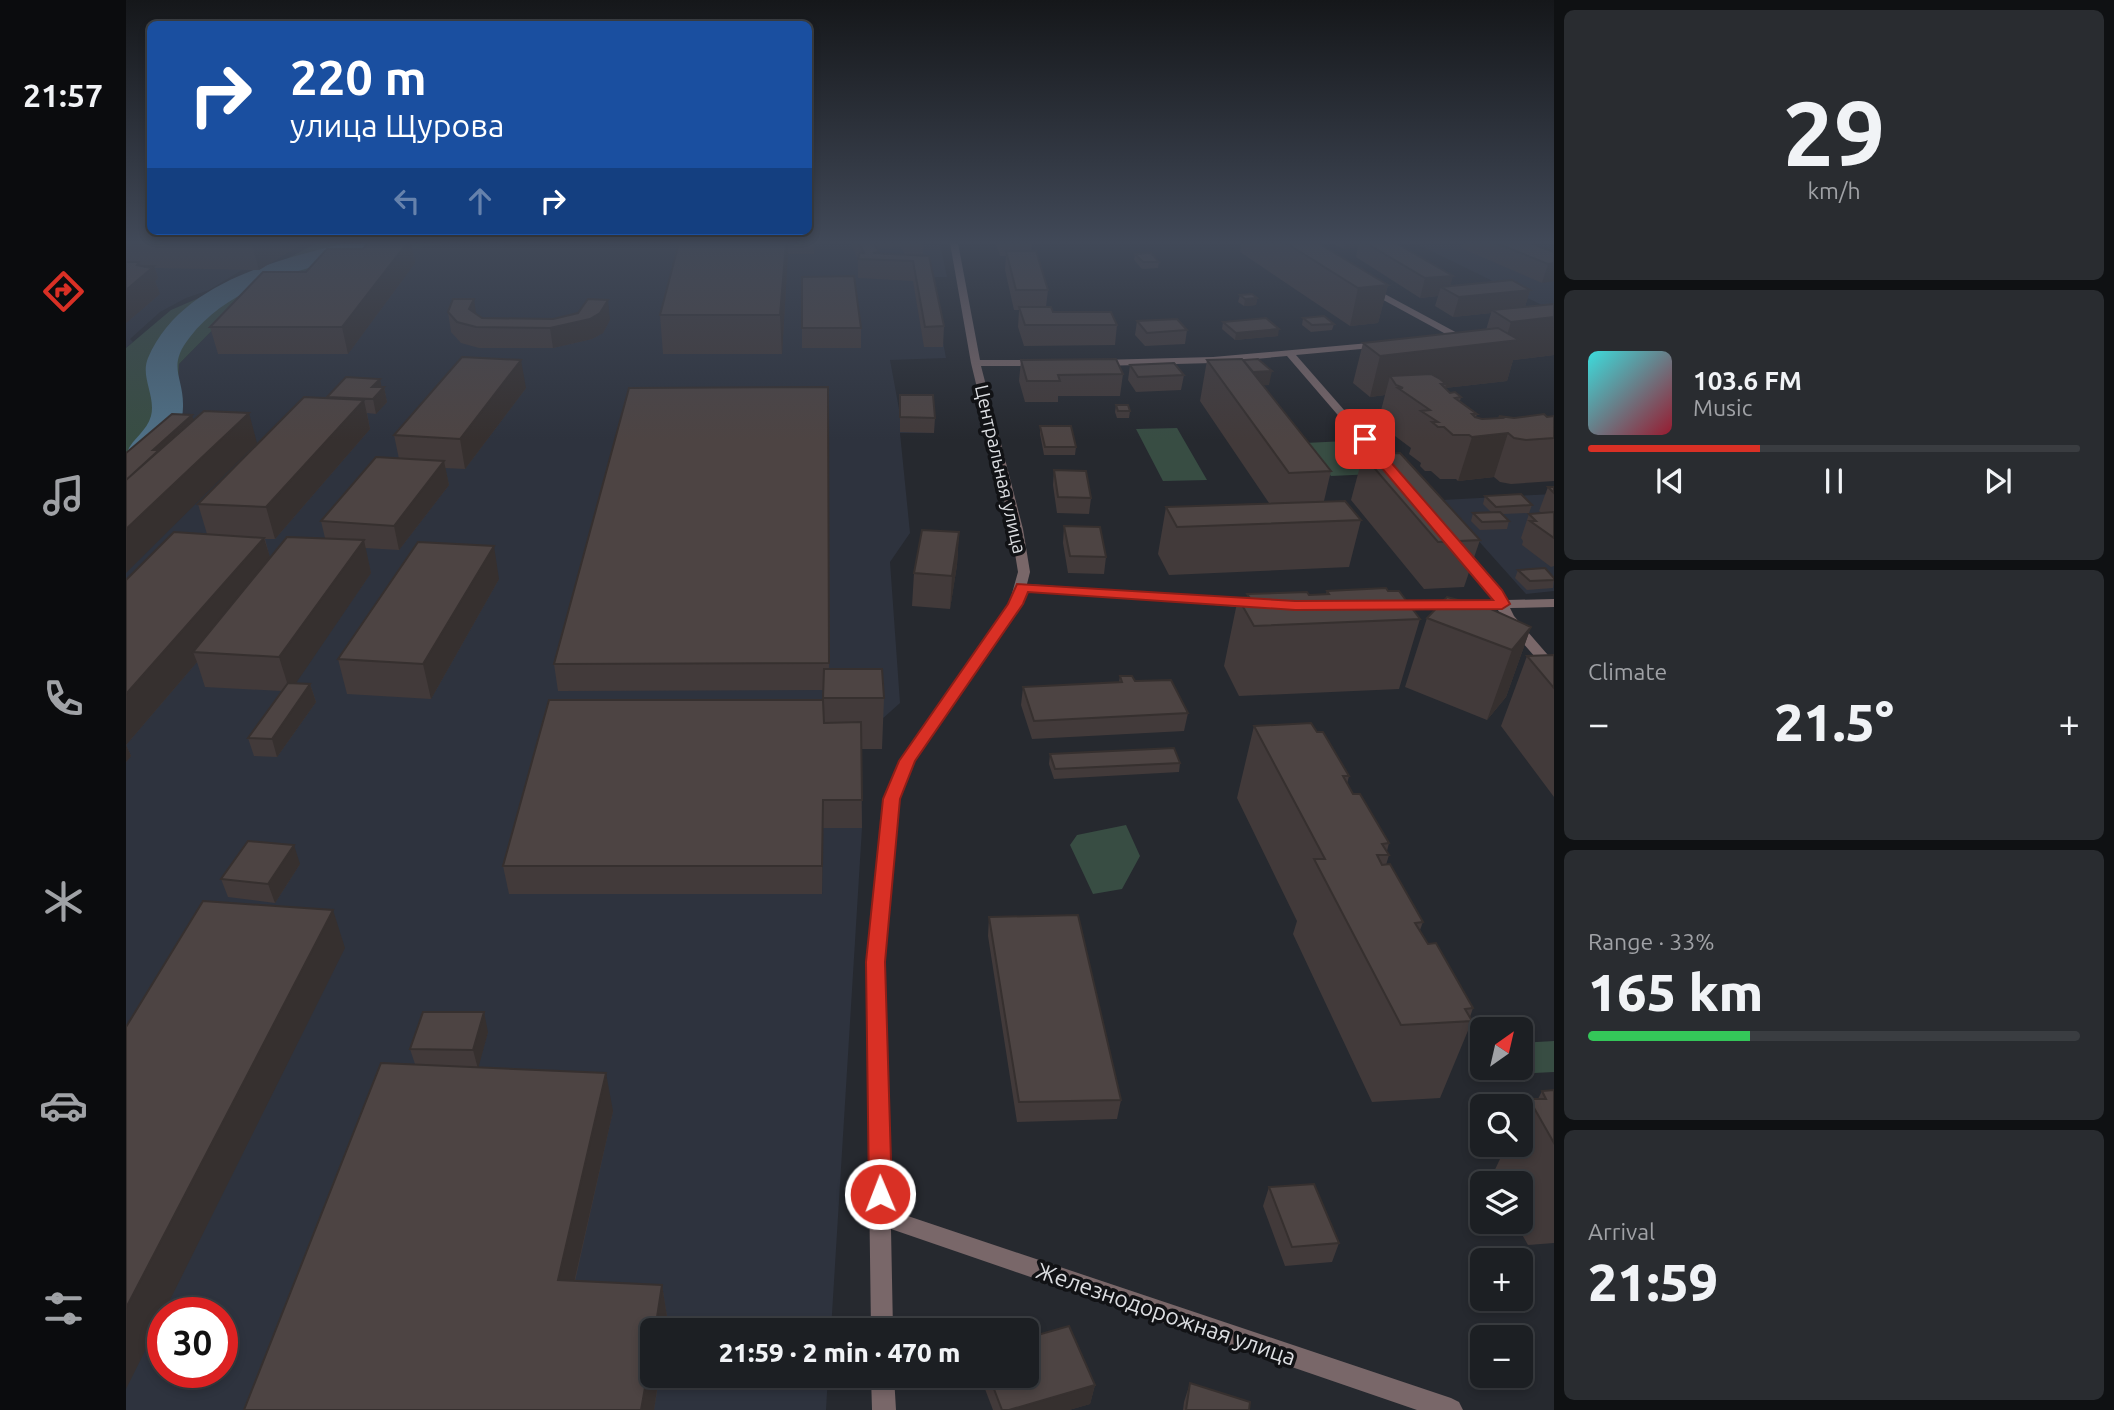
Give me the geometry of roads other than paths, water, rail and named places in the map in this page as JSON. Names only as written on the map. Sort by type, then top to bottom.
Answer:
[{"type":"street","name":"Центральная улица","points":[[966,309],[976,363],[1019,543],[1022,587]]},
{"type":"street","points":[[1406,309],[1458,337]]},
{"type":"street","points":[[1439,339],[1472,336]]},
{"type":"street","points":[[1083,363],[1290,354],[1388,344]]},
{"type":"street","points":[[1290,354],[1398,477]]},
{"type":"street","points":[[976,363],[1043,363]]},
{"type":"street","points":[[1454,543],[1497,593],[1508,617],[1554,670]]},
{"type":"street","points":[[882,1318],[876,962],[892,799],[907,761],[1015,604],[1022,587],[1270,604]]},
{"type":"street","points":[[1377,606],[1554,603]]},
{"type":"street","name":"Железнодорожная улица","points":[[881,1216],[1451,1410]]},
{"type":"street","points":[[883,1388],[884,1410]]},
{"type":"waterway","points":[[126,468],[139,459],[164,424],[168,407],[161,371],[163,357],[179,332],[203,309]]}]
